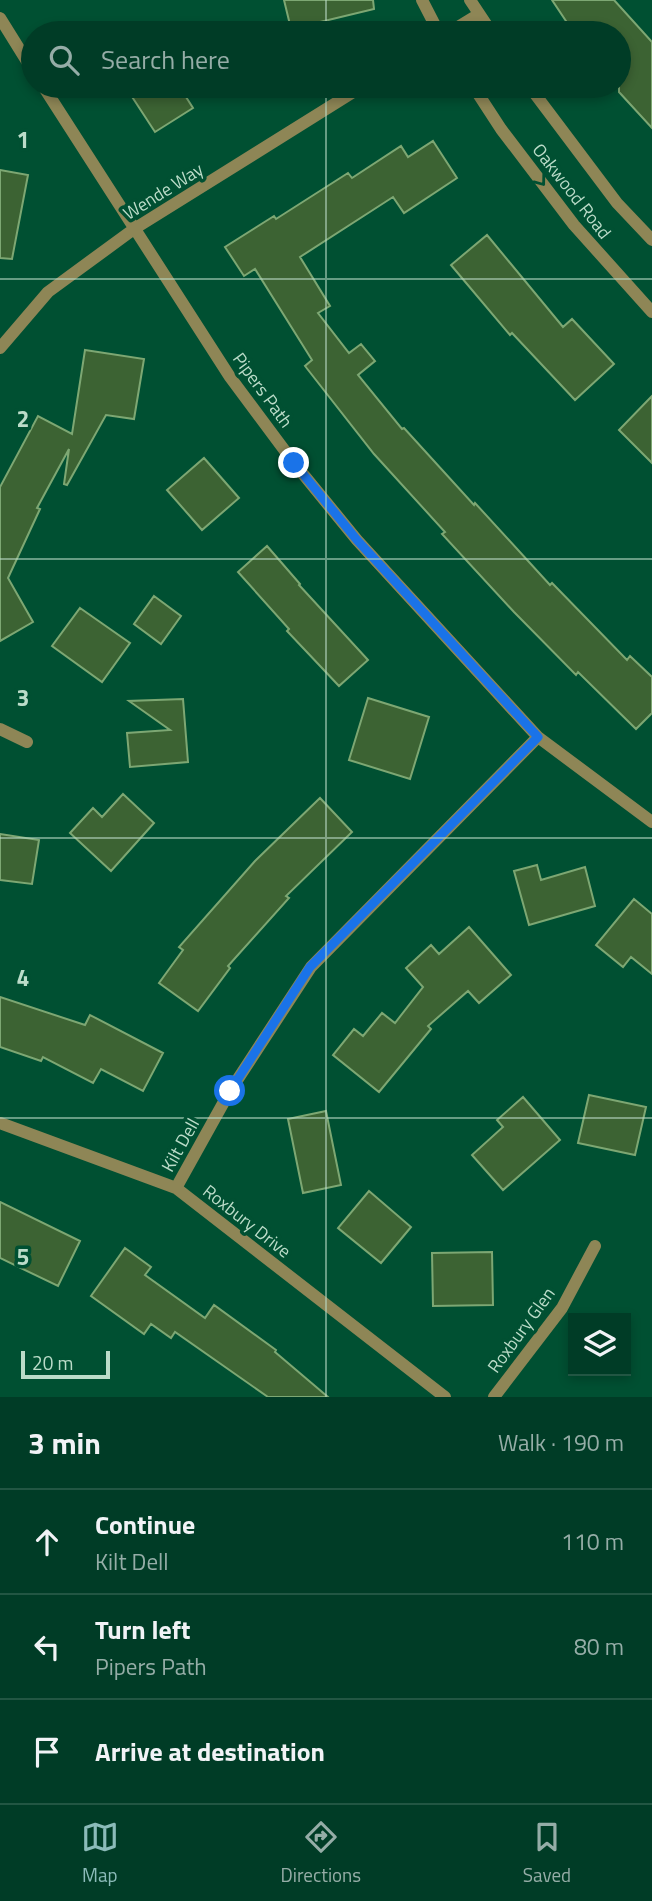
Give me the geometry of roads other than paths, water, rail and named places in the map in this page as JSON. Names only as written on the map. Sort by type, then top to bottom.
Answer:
[{"type":"street","points":[[422,0],[433,21]]},
{"type":"street","points":[[470,0],[484,21]]},
{"type":"street","points":[[468,21],[479,14]]},
{"type":"street","points":[[0,18],[21,52]]},
{"type":"street","name":"Pipers Path","points":[[51,98],[230,377],[294,463],[357,540],[538,737],[652,822]]},
{"type":"street","name":"Wende Way","points":[[0,348],[48,292],[134,229],[344,98]]},
{"type":"street","name":"Oakwood Road","points":[[481,98],[574,225],[652,312]]},
{"type":"street","name":"Oakwood Road","points":[[538,98],[617,203],[652,240]]},
{"type":"street","points":[[0,729],[27,742]]},
{"type":"street","name":"Kilt Dell","points":[[176,1188],[230,1091],[310,967],[538,737]]},
{"type":"street","name":"Roxbury Drive","points":[[0,1123],[176,1188],[445,1397]]},
{"type":"street","name":"Roxbury Glen","points":[[494,1397],[562,1308],[595,1246]]}]
